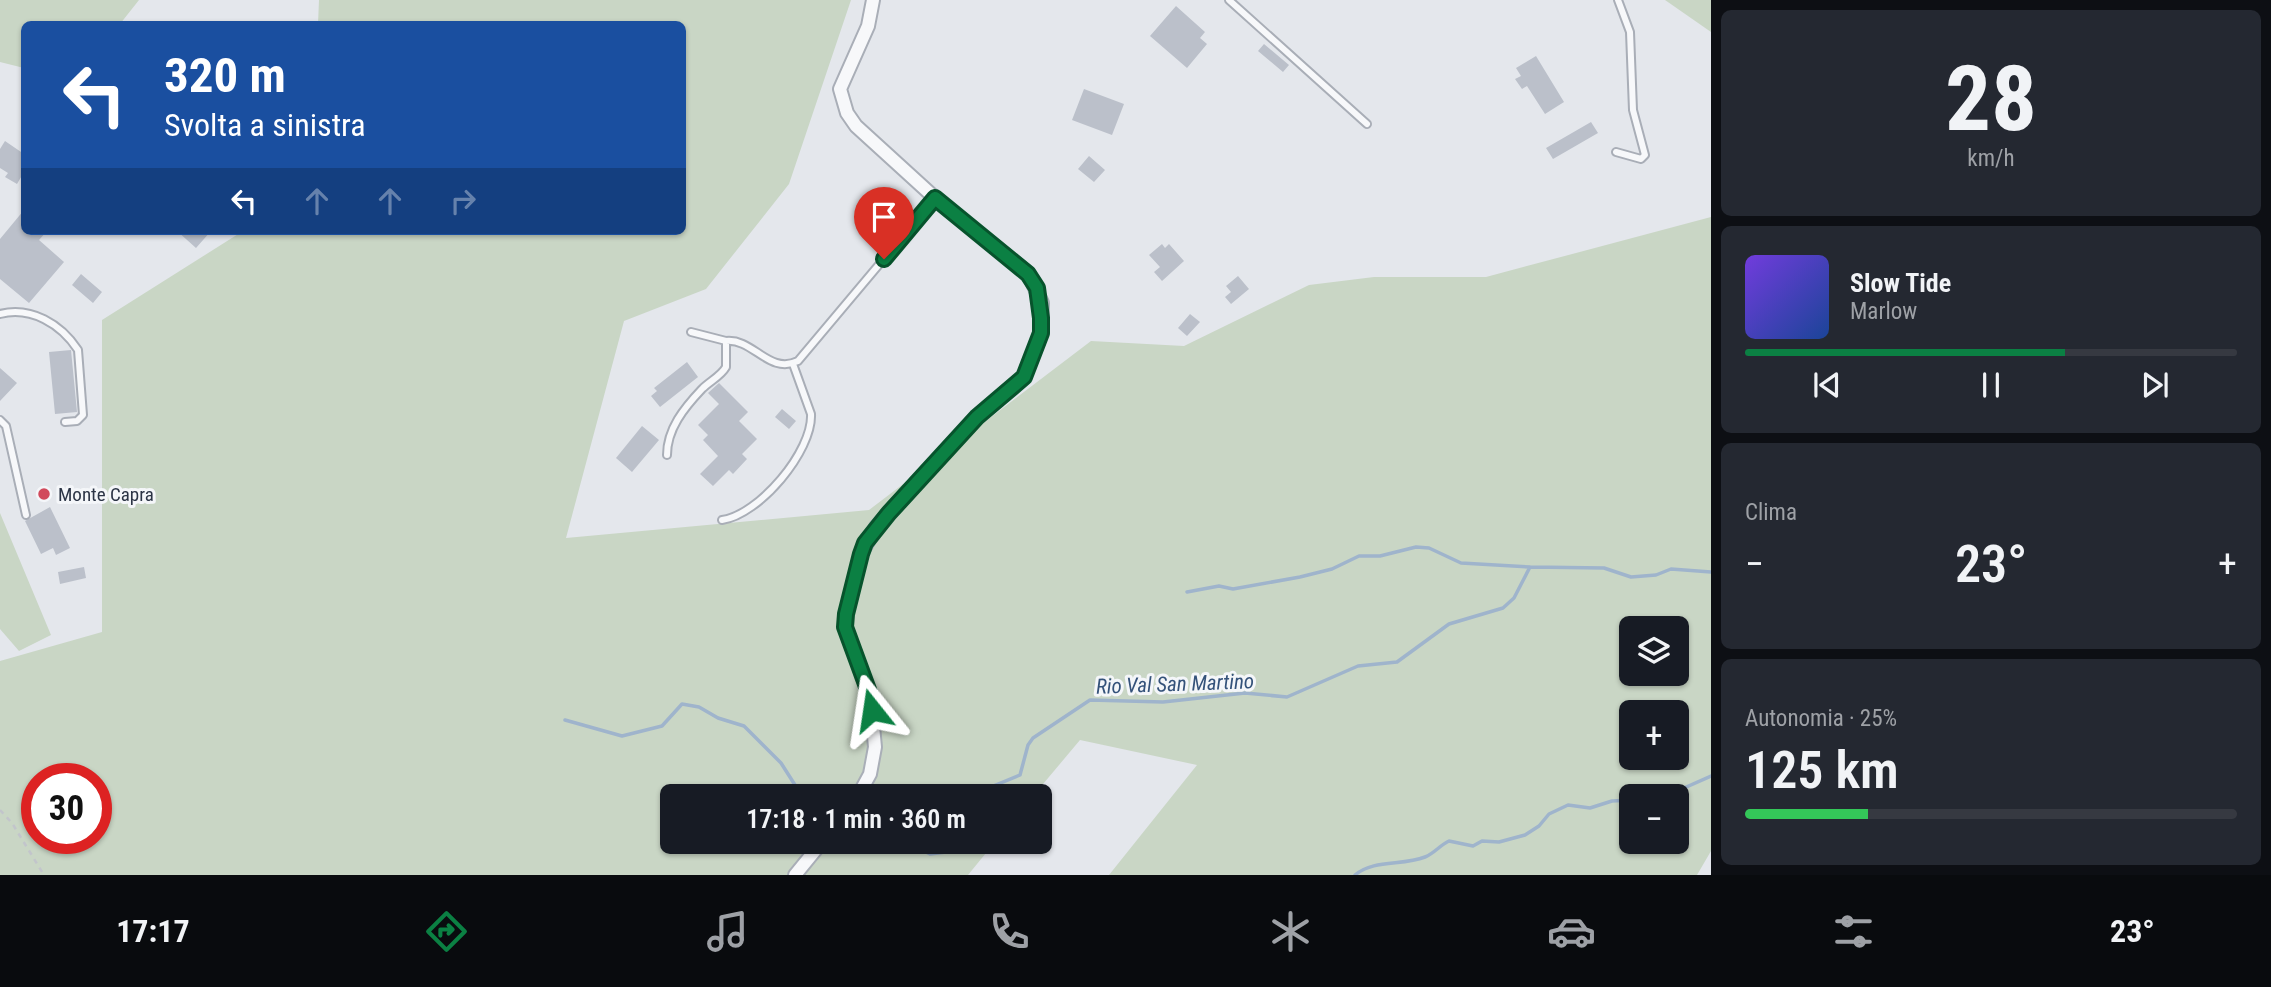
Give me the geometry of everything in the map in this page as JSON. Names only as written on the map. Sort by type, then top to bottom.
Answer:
[{"type":"street","points":[[865,784],[870,774],[875,747],[874,726],[870,695],[848,640],[846,614],[865,543],[977,417],[1024,377],[1041,333],[1042,303],[1028,274],[935,198],[856,126],[842,100],[840,89],[860,47],[873,0]]},
{"type":"street","points":[[795,875],[812,854]]},
{"type":"lane","points":[[1229,0],[1367,124]]},
{"type":"lane","points":[[1616,152],[1641,159],[1645,155],[1633,110],[1630,32],[1618,0]]},
{"type":"lane","points":[[793,364],[935,198]]},
{"type":"lane","points":[[0,314],[15,310],[36,314],[78,350],[83,415],[77,421],[65,422]]},
{"type":"lane","points":[[691,332],[743,345],[770,362],[793,364]]},
{"type":"lane","points":[[667,455],[667,436],[673,426],[702,389],[726,367],[726,341]]},
{"type":"lane","points":[[722,520],[738,516],[754,506],[781,478],[802,447],[811,422],[811,414],[793,364]]},
{"type":"lane","points":[[0,420],[6,426],[26,515]]},
{"type":"path","points":[[0,810],[44,875]]},
{"type":"green space","points":[[0,0],[139,0],[122,21],[21,21],[21,67],[0,62]]},
{"type":"green space","points":[[319,0],[851,0],[789,184],[706,289],[624,321],[566,538],[869,510],[1091,341],[1184,346],[1309,285],[1374,277],[1486,277],[1711,217],[1711,851],[1697,875],[1109,875],[1197,765],[1080,740],[1043,784],[660,784],[660,854],[985,854],[968,875],[0,875],[0,661],[102,632],[102,320],[237,235],[686,235],[686,21],[318,21]]},
{"type":"green space","points":[[1665,0],[1711,0],[1711,32]]},
{"type":"green space","points":[[0,513],[51,635],[19,651],[0,629]]},
{"type":"building","points":[[1176,6],[1205,32],[1200,38],[1207,44],[1187,68],[1150,36]]},
{"type":"building","points":[[1264,44],[1289,65],[1283,72],[1258,51]]},
{"type":"building","points":[[1536,56],[1564,102],[1545,114],[1527,86],[1522,89],[1515,79],[1521,76],[1516,68]]},
{"type":"building","points":[[1084,89],[1124,104],[1112,135],[1072,120]]},
{"type":"building","points":[[1591,122],[1598,133],[1553,159],[1546,148]]},
{"type":"building","points":[[5,141],[21,152],[21,177],[17,184],[5,177],[8,173],[0,168],[0,149]]},
{"type":"building","points":[[1089,156],[1105,170],[1094,182],[1078,169]]},
{"type":"building","points":[[21,214],[21,235],[43,235],[39,240],[64,262],[29,303],[0,279],[0,239]]},
{"type":"building","points":[[181,235],[207,235],[196,248]]},
{"type":"building","points":[[1162,244],[1165,248],[1169,244],[1184,261],[1162,281],[1154,272],[1160,267],[1149,255]]},
{"type":"building","points":[[81,274],[102,292],[93,303],[72,285]]},
{"type":"building","points":[[1238,276],[1249,289],[1231,304],[1225,297],[1231,292],[1226,286]]},
{"type":"building","points":[[1190,314],[1200,322],[1187,336],[1178,328]]},
{"type":"building","points":[[71,350],[77,412],[55,414],[49,352]]},
{"type":"building","points":[[687,362],[698,377],[660,407],[651,396],[657,391],[654,388]]},
{"type":"building","points":[[0,368],[17,383],[0,401]]},
{"type":"building","points":[[719,383],[748,412],[739,421],[757,439],[742,454],[747,459],[733,474],[729,470],[713,486],[700,474],[718,456],[703,440],[708,435],[698,425],[719,404],[708,393]]},
{"type":"building","points":[[782,409],[796,421],[789,429],[775,417]]},
{"type":"building","points":[[642,426],[659,440],[632,472],[616,458]]},
{"type":"building","points":[[50,507],[70,548],[56,555],[53,548],[41,554],[25,521]]},
{"type":"building","points":[[84,567],[86,578],[60,584],[58,572]]},
{"type":"waterway","points":[[1187,592],[1219,586],[1233,589],[1300,577],[1332,569],[1359,556],[1380,556],[1416,547],[1429,548],[1461,563],[1530,567]]},
{"type":"waterway","name":"Rio Val San Martino","points":[[998,784],[1020,775],[1028,745],[1033,738],[1090,700],[1163,702],[1245,693],[1287,697],[1358,666],[1397,662],[1449,624],[1503,608],[1514,598],[1530,567],[1604,568],[1631,577],[1656,575],[1671,569],[1711,572]]},
{"type":"waterway","name":"Rio Val San Martino","points":[[565,720],[622,736],[662,726],[682,704],[699,707],[718,718],[744,726],[781,763],[794,784]]},
{"type":"waterway","points":[[1689,786],[1711,776]]},
{"type":"waterway","points":[[1355,875],[1371,867],[1425,857],[1449,841],[1473,846],[1482,841],[1499,842],[1525,835],[1539,826],[1549,814],[1568,805],[1590,808],[1619,801]]},
{"type":"place","name":"Monte Capra","points":[[44,494]]},
{"type":"route","points":[[872,710],[870,695],[845,627],[865,543],[876,527],[977,417],[1024,377],[1041,333],[1042,303],[1028,274],[935,198],[884,259]]}]
